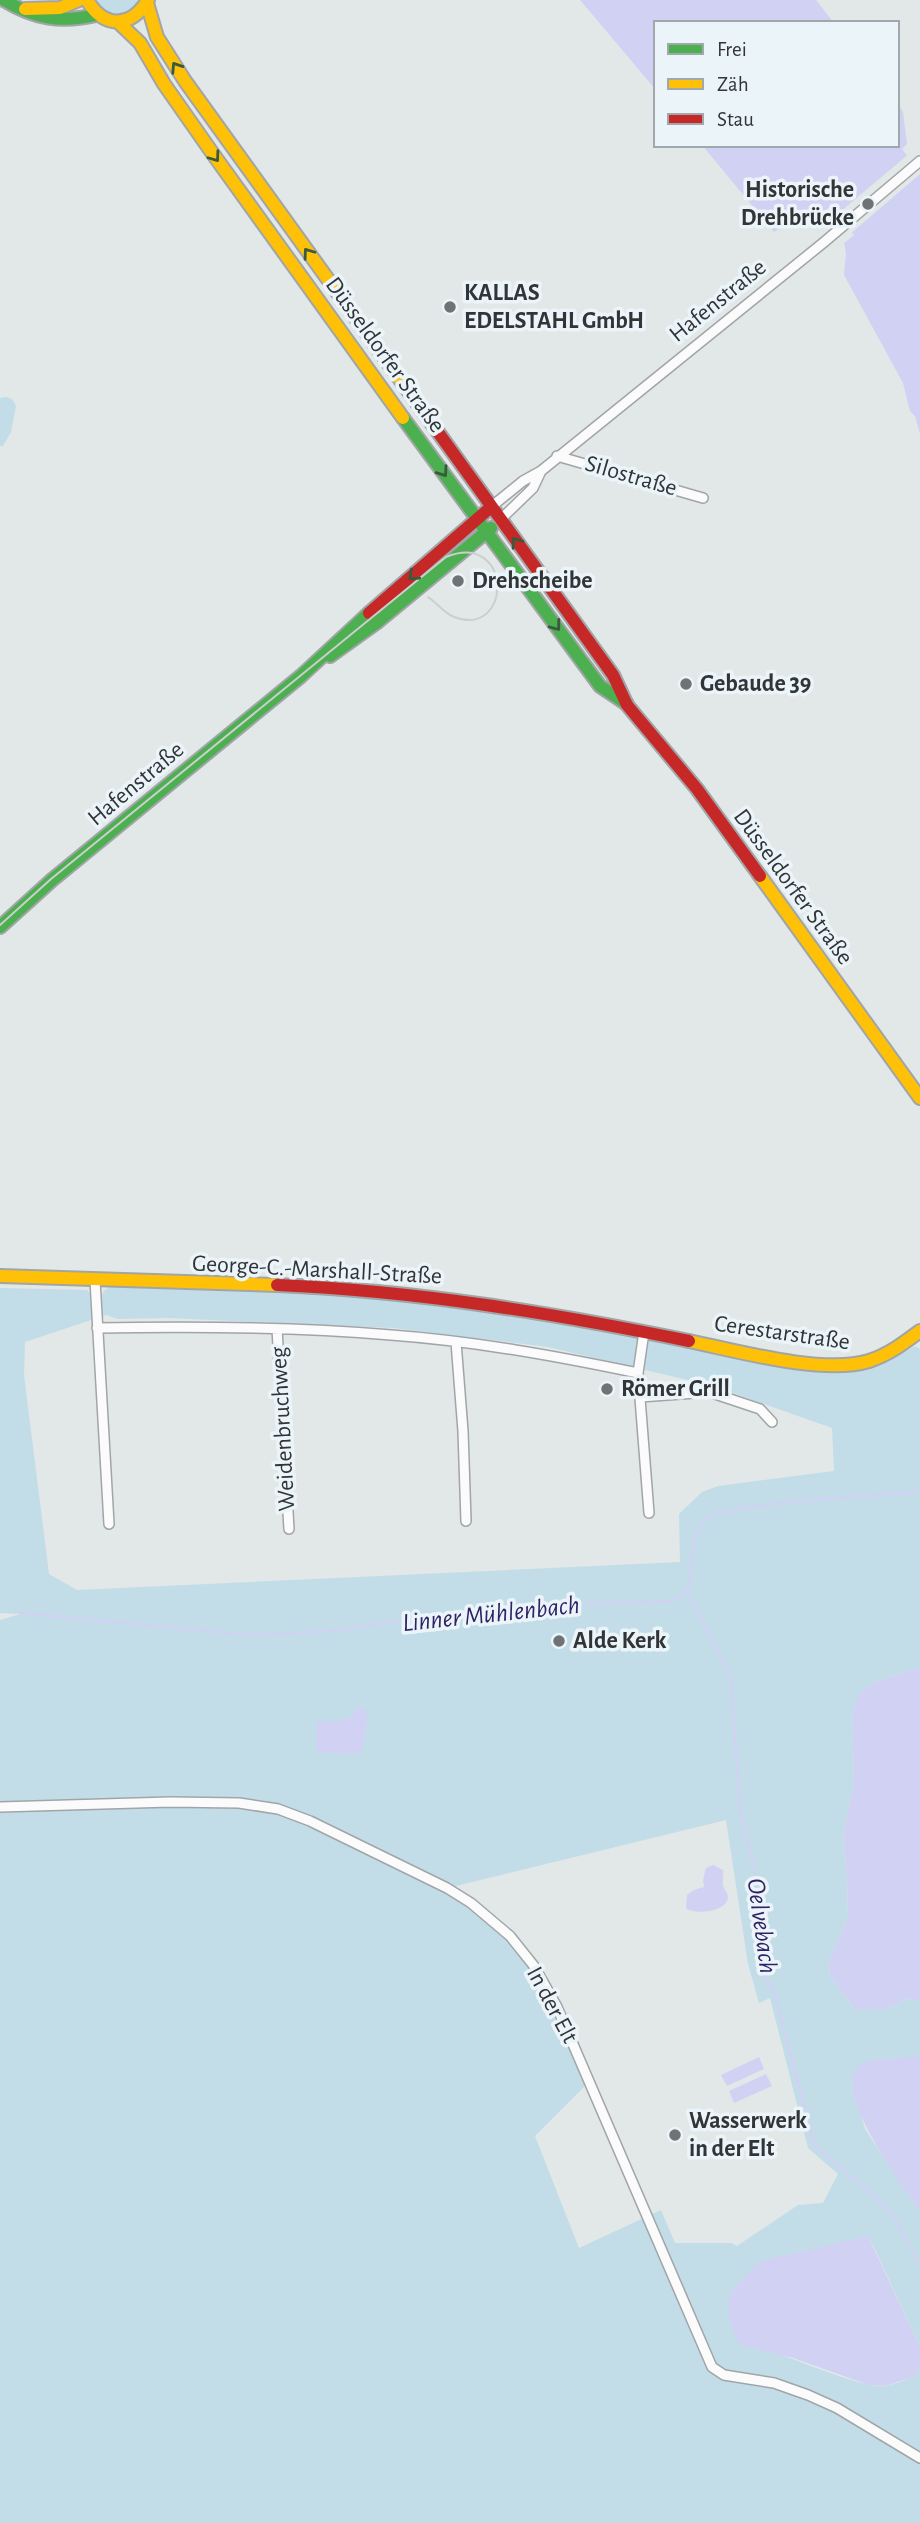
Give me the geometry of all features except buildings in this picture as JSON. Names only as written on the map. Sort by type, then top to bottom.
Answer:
[{"type":"main road","points":[[4,0],[40,19],[77,20],[96,15]]},
{"type":"main road","points":[[23,9],[71,6],[79,0]]},
{"type":"main road","points":[[87,0],[96,15],[106,21],[118,22],[135,17],[147,2]]},
{"type":"main road","name":"Düsseldorfer Straße","points":[[147,2],[157,37],[185,81],[613,675],[627,705],[697,789],[920,1098]]},
{"type":"main road","name":"Düsseldorfer Straße","points":[[118,22],[140,43],[188,119],[476,520],[600,686],[627,705]]},
{"type":"main road","name":"Hafenstraße","points":[[301,676],[344,634],[491,507]]},
{"type":"main road","name":"Hafenstraße","points":[[0,927],[52,880],[301,676],[376,623],[500,520]]},
{"type":"main road","name":"George-C.-Marshall-Straße","points":[[0,1276],[403,1294],[513,1307],[630,1329]]},
{"type":"main road","name":"Cerestarstraße","points":[[630,1329],[772,1357],[842,1365],[871,1362],[887,1355],[920,1331]]},
{"type":"street","name":"Hafenstraße","points":[[491,507],[523,481],[541,471],[823,243],[920,160]]},
{"type":"street","name":"Silostraße","points":[[558,456],[703,498]]},
{"type":"street","name":"Hafenstraße","points":[[500,520],[533,488],[541,471]]},
{"type":"street","points":[[95,1280],[108,1524]]},
{"type":"street","name":"Weidenbruchweg","points":[[97,1328],[171,1326],[393,1335],[544,1354],[638,1373]]},
{"type":"street","name":"Weidenbruchweg","points":[[277,1329],[289,1529]]},
{"type":"street","points":[[644,1332],[638,1373],[649,1513]]},
{"type":"street","points":[[456,1342],[466,1521]]},
{"type":"street","points":[[640,1396],[709,1392],[760,1409],[772,1422]]},
{"type":"street","name":"In der Elt","points":[[0,1807],[170,1802],[239,1803],[278,1809],[310,1821],[471,1903],[510,1936],[534,1966],[557,2007],[712,2367],[723,2375],[774,2383],[808,2395],[836,2408],[920,2458]]},
{"type":"shaded area","points":[[93,0],[140,0],[129,13],[117,16],[104,11]]},
{"type":"shaded area","points":[[580,0],[816,0],[832,21],[654,21],[654,88]]},
{"type":"shaded area","points":[[899,105],[903,112],[907,144],[902,149],[920,172],[920,434],[915,416],[910,411],[903,383],[844,275],[844,243],[854,235],[830,207],[822,213],[807,211],[774,232],[704,147],[899,147]]},
{"type":"shaded area","points":[[0,398],[12,399],[16,406],[11,432],[3,446],[0,446]]},
{"type":"shaded area","points":[[110,1287],[327,1294],[461,1305],[855,1370],[879,1366],[915,1346],[920,1349],[920,1668],[874,1682],[852,1712],[854,1782],[843,1836],[848,1918],[829,1961],[830,1976],[855,2009],[889,2009],[908,1998],[920,2001],[920,2056],[852,2086],[865,2129],[920,2212],[920,2347],[867,2236],[773,2352],[847,2379],[876,2386],[900,2382],[920,2369],[920,2523],[0,2523],[0,1620],[20,1614],[0,1613],[0,1288],[87,1290],[102,1309],[102,1296]],"holes":[[[106,1315],[118,1319],[168,1318],[393,1328],[548,1347],[713,1386],[832,1428],[834,1471],[718,1486],[702,1492],[679,1514],[680,1562],[77,1590],[49,1574],[24,1375],[25,1342]],[[726,1820],[748,1964],[759,2003],[770,1998],[808,2148],[838,2174],[823,2203],[798,2205],[737,2246],[731,2243],[675,2243],[661,2210],[579,2248],[535,2136],[586,2085],[535,1962],[500,1921],[452,1887]]]},
{"type":"shaded area","points":[[920,1668],[920,2001],[908,1998],[889,2009],[855,2009],[830,1976],[829,1961],[848,1918],[843,1836],[854,1782],[852,1712],[860,1693],[874,1682]]},
{"type":"shaded area","points":[[356,1709],[367,1711],[362,1753],[335,1754],[316,1751],[317,1722],[348,1719]]},
{"type":"shaded area","points":[[713,1865],[723,1870],[727,1901],[720,1908],[708,1911],[686,1908],[687,1895],[704,1887],[706,1868]]},
{"type":"shaded area","points":[[920,2056],[920,2212],[874,2141],[855,2098],[852,2081],[857,2068],[869,2061]]},
{"type":"shaded area","points":[[759,2057],[764,2069],[727,2086],[721,2075]]},
{"type":"shaded area","points":[[766,2074],[772,2086],[734,2103],[729,2091]]},
{"type":"shaded area","points":[[868,2236],[920,2347],[920,2369],[915,2376],[886,2386],[869,2385],[793,2358],[743,2346],[738,2341],[730,2322],[729,2294],[760,2261]]},
{"type":"pier","name":"Historische Drehbrücke","points":[[910,153],[920,166],[920,174],[849,235],[834,217]]},
{"type":"waterway","name":"Linner Mühlenbach","points":[[21,1613],[249,1635],[334,1631],[437,1616],[544,1605],[671,1601],[687,1592],[697,1534],[706,1519],[718,1513],[807,1500],[920,1492]]},
{"type":"waterway","name":"Oelvebach","points":[[687,1592],[731,1681],[740,1810],[754,1868],[757,1939],[762,1969],[775,1995],[815,2146],[891,2211],[920,2266]]},
{"type":"tram line","points":[[0,925],[51,879],[446,557],[468,553],[484,558],[494,570],[497,585],[495,601],[487,613],[473,620],[450,615],[428,597]]},
{"type":"traffic: fast","points":[[4,0],[48,18],[71,19],[96,15]]},
{"type":"traffic: fast","points":[[403,418],[600,686],[627,704]]},
{"type":"traffic: fast","points":[[330,656],[376,623],[491,528]]},
{"type":"traffic: fast","points":[[0,927],[52,880],[301,676],[369,613]]},
{"type":"traffic: slow","points":[[25,9],[60,8],[79,0]]},
{"type":"traffic: slow","points":[[87,0],[101,16],[118,21],[134,16],[148,0]]},
{"type":"traffic: slow","points":[[147,3],[157,37],[185,81],[412,396]]},
{"type":"traffic: slow","points":[[118,22],[140,43],[164,84],[213,154],[403,418]]},
{"type":"traffic: slow","points":[[760,876],[920,1098]]},
{"type":"traffic: slow","points":[[0,1276],[277,1285]]},
{"type":"traffic: slow","points":[[689,1341],[780,1360],[850,1365],[883,1355],[920,1331]]},
{"type":"traffic: jam","points":[[412,396],[613,675],[627,705],[697,789],[760,876]]},
{"type":"traffic: jam","points":[[369,613],[491,507]]},
{"type":"traffic: jam","points":[[277,1285],[433,1298],[587,1321],[689,1341]]},
{"type":"place","name":"Historische Drehbrücke","points":[[868,204]]},
{"type":"place","name":"KALLAS EDELSTAHL GmbH","points":[[450,307]]},
{"type":"place","name":"Drehscheibe","points":[[458,581]]},
{"type":"place","name":"Gebaude 39","points":[[686,684]]},
{"type":"place","name":"Römer Grill","points":[[607,1389]]},
{"type":"place","name":"Alde Kerk","points":[[559,1641]]},
{"type":"place","name":"Wasserwerk in der Elt","points":[[675,2135]]}]
